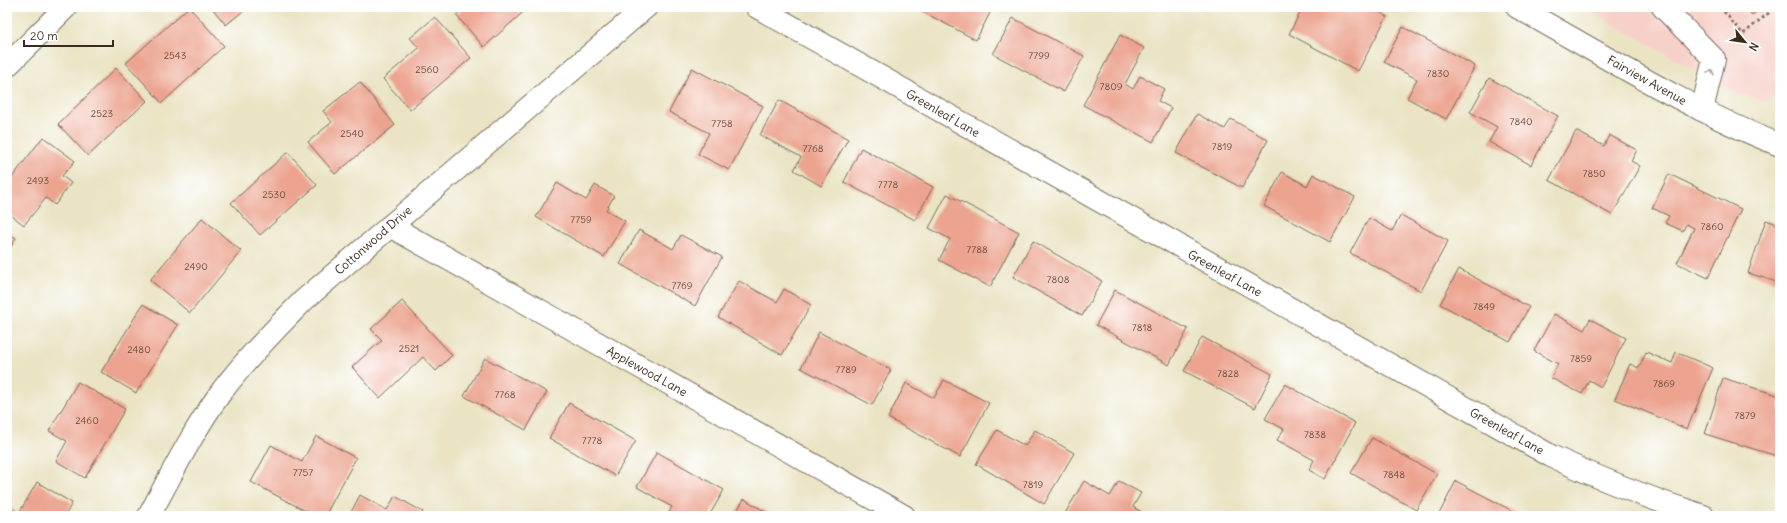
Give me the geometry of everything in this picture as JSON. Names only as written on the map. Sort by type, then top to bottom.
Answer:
[{"type":"street","points":[[7,66],[66,7]]},
{"type":"street","name":"Cottonwood Drive","points":[[154,514],[196,432],[219,396],[253,352],[304,300],[646,7]]},
{"type":"street","name":"Greenleaf Lane","points":[[757,7],[1550,456],[1624,488],[1703,516]]},
{"type":"street","points":[[1663,7],[1714,59],[1702,110]]},
{"type":"street","name":"Fairview Avenue","points":[[1523,8],[1702,110],[1744,131],[1780,144]]},
{"type":"street","name":"Applewood Lane","points":[[390,226],[904,516]]},
{"type":"path","points":[[1720,7],[1743,34],[1776,7]]},
{"type":"shaded area","points":[[1583,7],[1780,7],[1780,81],[1769,102],[1735,93]]},
{"type":"building","points":[[189,7],[224,46],[162,103],[126,63]]},
{"type":"building","points":[[211,7],[248,7],[226,25]]},
{"type":"building","points":[[465,7],[529,7],[484,47],[456,15]]},
{"type":"building","points":[[914,7],[993,7],[976,40]]},
{"type":"building","points":[[1303,7],[1370,7],[1387,16],[1358,71],[1289,34]]},
{"type":"building","points":[[1744,7],[1761,7],[1752,15]]},
{"type":"building","points":[[435,17],[471,58],[410,110],[383,79],[419,48],[410,38]]},
{"type":"building","points":[[1013,18],[1084,56],[1064,92],[993,54]]},
{"type":"building","points":[[1403,27],[1475,66],[1446,119],[1407,98],[1417,79],[1384,62]]},
{"type":"building","points":[[1120,35],[1144,48],[1125,84],[1133,89],[1140,76],[1164,89],[1158,101],[1171,108],[1153,142],[1083,105]]},
{"type":"building","points":[[116,68],[147,101],[88,156],[58,124]]},
{"type":"building","points":[[692,68],[763,106],[729,170],[698,154],[709,133],[669,112]]},
{"type":"building","points":[[1489,78],[1558,116],[1531,165],[1489,142],[1497,127],[1470,112]]},
{"type":"building","points":[[360,82],[395,125],[335,174],[308,142],[332,122],[323,111]]},
{"type":"building","points":[[779,100],[848,139],[821,186],[794,170],[801,157],[760,135]]},
{"type":"building","points":[[1197,114],[1225,129],[1231,119],[1268,140],[1242,188],[1176,153]]},
{"type":"building","points":[[1576,131],[1604,146],[1609,135],[1637,150],[1631,161],[1640,166],[1612,215],[1549,180]]},
{"type":"building","points":[[43,137],[75,161],[62,176],[71,183],[55,205],[46,198],[24,225],[7,212],[7,184]]},
{"type":"building","points":[[861,148],[933,187],[915,220],[844,182]]},
{"type":"building","points":[[288,152],[317,185],[260,235],[231,203]]},
{"type":"building","points":[[1282,172],[1307,186],[1313,174],[1355,197],[1330,242],[1264,206]]},
{"type":"building","points":[[1669,174],[1741,209],[1708,278],[1677,263],[1694,228],[1686,224],[1683,231],[1665,223],[1669,216],[1652,208]]},
{"type":"building","points":[[557,183],[586,200],[595,185],[614,196],[606,210],[625,221],[604,257],[536,217]]},
{"type":"building","points":[[947,194],[1019,232],[990,287],[939,260],[950,239],[929,228]]},
{"type":"building","points":[[1401,215],[1448,241],[1421,291],[1350,253],[1369,218],[1392,231]]},
{"type":"building","points":[[202,218],[241,251],[190,313],[150,280]]},
{"type":"building","points":[[1766,220],[1780,225],[1780,283],[1748,273]]},
{"type":"building","points":[[639,230],[673,249],[681,235],[722,257],[695,306],[620,264]]},
{"type":"building","points":[[7,232],[16,238],[7,254]]},
{"type":"building","points":[[1033,241],[1102,281],[1082,316],[1013,277]]},
{"type":"building","points":[[1459,269],[1529,307],[1510,342],[1440,304]]},
{"type":"building","points":[[739,281],[777,302],[784,289],[811,305],[782,355],[718,317]]},
{"type":"building","points":[[1115,290],[1188,329],[1169,365],[1096,325]]},
{"type":"building","points":[[402,301],[452,355],[436,371],[423,357],[380,398],[352,367],[382,340],[371,329]]},
{"type":"building","points":[[143,304],[178,325],[136,393],[101,372]]},
{"type":"building","points":[[1554,314],[1584,330],[1590,319],[1626,338],[1601,387],[1589,380],[1582,394],[1551,378],[1558,364],[1534,351]]},
{"type":"building","points":[[819,332],[891,370],[872,405],[801,368]]},
{"type":"building","points":[[1202,337],[1272,374],[1255,408],[1184,371]]},
{"type":"building","points":[[1646,352],[1672,363],[1676,352],[1713,368],[1687,429],[1615,399],[1630,364],[1639,368]]},
{"type":"building","points":[[485,358],[547,392],[526,430],[464,396]]},
{"type":"building","points":[[1723,378],[1780,396],[1780,457],[1705,434]]},
{"type":"building","points":[[944,380],[989,403],[960,457],[888,418],[906,383],[934,398]]},
{"type":"building","points":[[78,382],[125,409],[85,478],[56,461],[67,441],[49,431]]},
{"type":"building","points":[[1285,384],[1355,423],[1325,479],[1309,470],[1314,460],[1277,440],[1284,429],[1265,419]]},
{"type":"building","points":[[569,403],[636,441],[615,476],[549,438]]},
{"type":"building","points":[[997,430],[1025,446],[1035,430],[1074,453],[1044,504],[976,464]]},
{"type":"building","points":[[316,436],[356,458],[325,516],[315,516],[251,482],[271,445],[302,462]]},
{"type":"building","points":[[1372,438],[1437,474],[1416,510],[1351,473]]},
{"type":"building","points":[[657,452],[724,490],[709,516],[667,516],[672,507],[637,487]]},
{"type":"building","points":[[1084,481],[1110,496],[1119,481],[1141,493],[1133,507],[1148,516],[1064,515]]},
{"type":"building","points":[[1456,481],[1522,516],[1438,516]]},
{"type":"building","points":[[37,482],[72,503],[65,516],[7,516],[7,506],[19,513]]},
{"type":"building","points":[[360,495],[387,510],[395,496],[423,512],[421,516],[349,516]]},
{"type":"building","points":[[744,499],[773,516],[734,516]]}]
